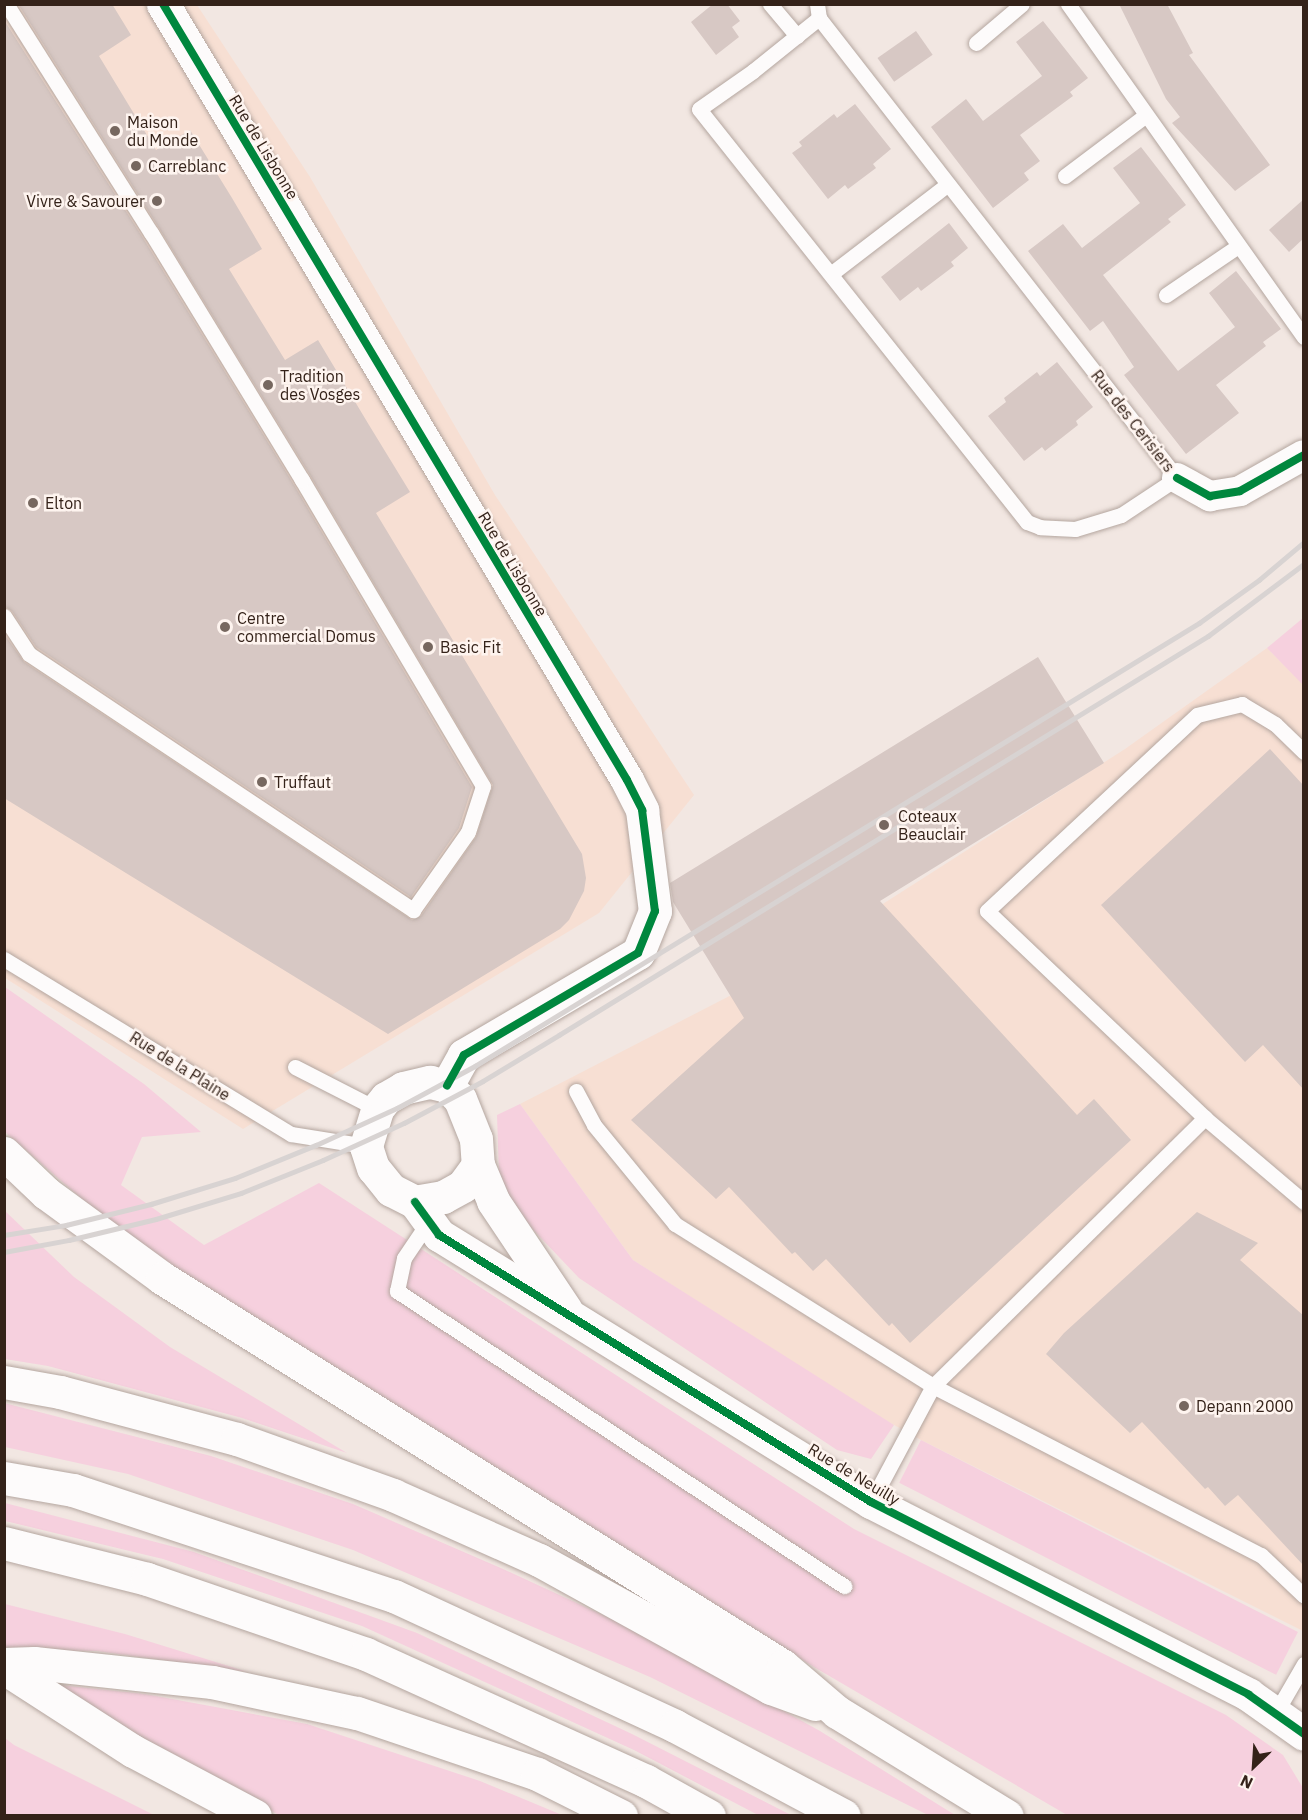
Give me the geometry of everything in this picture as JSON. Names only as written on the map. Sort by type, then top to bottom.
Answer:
[{"type":"main road","name":"Rue de Lisbonne","points":[[163,4],[627,780],[642,810],[655,911],[638,953],[464,1055],[447,1086]]},
{"type":"main road","points":[[430,1082],[447,1086],[460,1099],[468,1116],[476,1139],[478,1165],[463,1186],[422,1212],[391,1190],[373,1168],[366,1146],[377,1109],[386,1098],[403,1088],[430,1082]]},
{"type":"main road","points":[[4,1153],[46,1193],[162,1278],[783,1666],[837,1712],[1007,1815]]},
{"type":"main road","name":"Rue de Neuilly","points":[[478,1165],[493,1201],[572,1318]]},
{"type":"main road","name":"Rue de Neuilly","points":[[422,1212],[439,1235],[871,1502],[1249,1695],[1304,1734]]},
{"type":"main road","points":[[4,1382],[60,1392],[237,1439],[393,1495],[539,1560],[771,1688],[837,1712]]},
{"type":"main road","points":[[4,1478],[73,1490],[394,1596],[675,1726],[844,1815]]},
{"type":"main road","points":[[4,1542],[147,1579],[366,1654],[646,1781],[709,1815]]},
{"type":"main road","points":[[4,1666],[34,1663],[212,1682],[357,1713],[537,1774],[621,1815]]},
{"type":"main road","points":[[4,1666],[133,1751],[255,1815]]},
{"type":"street","points":[[1178,478],[1210,496],[1240,491],[1304,455]]},
{"type":"lane","points":[[4,616],[29,654],[413,910],[468,832],[483,786],[272,431],[151,233],[6,4]]},
{"type":"lane","points":[[770,4],[797,36]]},
{"type":"lane","points":[[976,43],[1022,4]]},
{"type":"lane","points":[[1068,4],[1304,337]]},
{"type":"lane","name":"Rue des Cerisiers","points":[[818,11],[948,184],[1178,478],[1121,515],[1075,529],[1040,527],[1026,522],[832,273],[699,109],[797,36],[818,11]]},
{"type":"lane","points":[[1065,176],[1146,116]]},
{"type":"lane","points":[[832,273],[948,184]]},
{"type":"lane","points":[[1166,295],[1238,246]]},
{"type":"lane","points":[[1304,752],[1275,724],[1242,704],[1197,715],[987,911],[1205,1118],[1304,1202]]},
{"type":"lane","name":"Rue de la Plaine","points":[[4,959],[291,1134],[366,1146]]},
{"type":"lane","points":[[295,1067],[377,1109]]},
{"type":"lane","points":[[576,1091],[594,1125],[675,1224],[933,1386],[1262,1555],[1304,1596]]},
{"type":"lane","points":[[871,1502],[933,1386],[1205,1118]]},
{"type":"lane","points":[[422,1212],[404,1258],[397,1291],[844,1586]]},
{"type":"lane","points":[[1275,1714],[1304,1664]]},
{"type":"shaded area","name":"Centre commercial Domus","points":[[4,5],[197,5],[310,177],[495,495],[694,795],[599,913],[243,1129],[5,978]]},
{"type":"shaded area","points":[[1303,618],[1303,685],[1267,648]]},
{"type":"shaded area","points":[[1267,648],[1304,684],[1303,1631],[921,1440],[869,1411],[633,1260],[520,1104],[778,971],[1125,749]]},
{"type":"shaded area","points":[[5,987],[144,1084],[201,1132],[142,1137],[121,1185],[204,1245],[319,1183],[854,1529],[1226,1715],[1283,1755],[1303,1788],[1303,1815],[1067,1815],[814,1667],[144,1253],[5,1132]]},
{"type":"shaded area","points":[[520,1104],[633,1260],[894,1425],[871,1459],[837,1450],[579,1278],[519,1215],[499,1175],[497,1115]]},
{"type":"shaded area","points":[[4,1210],[74,1277],[170,1347],[347,1453],[242,1418],[48,1366],[5,1359]]},
{"type":"shaded area","points":[[4,1403],[211,1456],[353,1504],[503,1569],[644,1634],[820,1731],[955,1815],[928,1815],[650,1677],[353,1550],[128,1474],[5,1447]]},
{"type":"shaded area","points":[[921,1440],[1298,1632],[1276,1675],[899,1483]]},
{"type":"shaded area","points":[[5,1503],[194,1552],[417,1633],[632,1734],[791,1815],[758,1815],[634,1750],[362,1626],[163,1559],[5,1521]]},
{"type":"shaded area","points":[[5,1604],[125,1634],[248,1672],[96,1651],[6,1650]]},
{"type":"shaded area","points":[[60,1685],[145,1694],[307,1724],[480,1781],[562,1815],[279,1815],[181,1764]]},
{"type":"shaded area","points":[[5,1738],[14,1745],[154,1815],[5,1815]]},
{"type":"building","points":[[18,4],[112,4],[131,35],[99,56],[156,150],[190,130],[262,249],[229,269],[285,360],[318,340],[410,492],[376,513],[582,854],[586,878],[584,891],[569,920],[560,929],[388,1034],[4,798],[4,634],[24,662],[412,920],[421,916],[476,837],[493,785],[310,475],[159,228]]},
{"type":"building","points":[[713,4],[727,4],[740,21],[732,27],[739,37],[716,55],[691,22]]},
{"type":"building","points":[[1119,4],[1167,4],[1193,53],[1189,55],[1270,165],[1235,191],[1172,123],[1180,117],[1166,99]]},
{"type":"building","points":[[4,20],[143,238],[294,485],[472,787],[459,828],[411,897],[36,647],[12,611],[4,606]]},
{"type":"building","points":[[1043,21],[1088,78],[1070,92],[1073,96],[1020,135],[1040,161],[1024,173],[1029,180],[993,208],[931,127],[966,99],[983,121],[1042,76],[1016,42]]},
{"type":"building","points":[[916,31],[933,55],[894,82],[877,58]]},
{"type":"building","points":[[855,104],[891,149],[873,164],[876,168],[848,189],[845,185],[828,199],[792,153],[802,146],[799,142],[834,114],[837,118]]},
{"type":"building","points":[[1141,147],[1186,205],[1168,219],[1171,222],[1103,275],[1178,371],[1235,327],[1209,293],[1236,271],[1281,329],[1263,342],[1266,346],[1216,385],[1239,413],[1186,454],[1124,375],[1134,367],[1103,321],[1090,331],[1028,251],[1063,224],[1082,248],[1140,203],[1113,168]]},
{"type":"building","points":[[1304,199],[1304,238],[1289,252],[1269,230]]},
{"type":"building","points":[[949,223],[968,248],[951,262],[954,266],[921,291],[918,287],[900,301],[881,277]]},
{"type":"building","points":[[1057,362],[1093,407],[1076,421],[1078,425],[1045,451],[1042,447],[1024,461],[988,416],[1006,402],[1004,398],[1037,372],[1040,376]]},
{"type":"building","points":[[1038,657],[1104,763],[880,901],[1077,1115],[1094,1099],[1131,1140],[910,1343],[892,1323],[889,1326],[826,1259],[813,1271],[795,1252],[792,1254],[729,1187],[716,1199],[631,1120],[744,1018],[673,902],[670,883]]},
{"type":"building","points":[[1270,749],[1304,786],[1304,1090],[1263,1045],[1245,1062],[1101,905]]},
{"type":"building","points":[[1197,1212],[1258,1243],[1240,1260],[1304,1316],[1304,1566],[1238,1495],[1225,1506],[1208,1487],[1205,1489],[1142,1422],[1130,1433],[1046,1354],[1064,1333]]},
{"type":"railway","points":[[4,1235],[66,1225],[151,1204],[235,1178],[316,1145],[397,1108],[475,1066],[1199,623],[1259,580],[1304,542]]},
{"type":"railway","points":[[4,1252],[69,1240],[156,1219],[241,1193],[323,1160],[404,1123],[483,1081],[559,1035],[1208,636],[1304,564]]},
{"type":"cycle path","points":[[163,4],[627,780],[642,810],[655,911],[638,953],[464,1055],[447,1086]]},
{"type":"cycle path","points":[[1177,478],[1210,496],[1240,491],[1304,455]]},
{"type":"cycle path","points":[[415,1202],[439,1235],[871,1502],[1249,1695],[1304,1734]]},
{"type":"place","name":"Maison du Monde","points":[[115,131]]},
{"type":"place","name":"Carreblanc","points":[[136,166]]},
{"type":"place","name":"Vivre & Savourer","points":[[157,201]]},
{"type":"place","name":"Tradition des Vosges","points":[[268,385]]},
{"type":"place","name":"Elton","points":[[33,503]]},
{"type":"place","name":"Centre commercial Domus","points":[[225,627]]},
{"type":"place","name":"Basic Fit","points":[[428,647]]},
{"type":"place","name":"Truffaut","points":[[262,782]]},
{"type":"place","name":"Coteaux Beauclair","points":[[884,825]]},
{"type":"place","name":"Depann 2000","points":[[1184,1406]]}]
